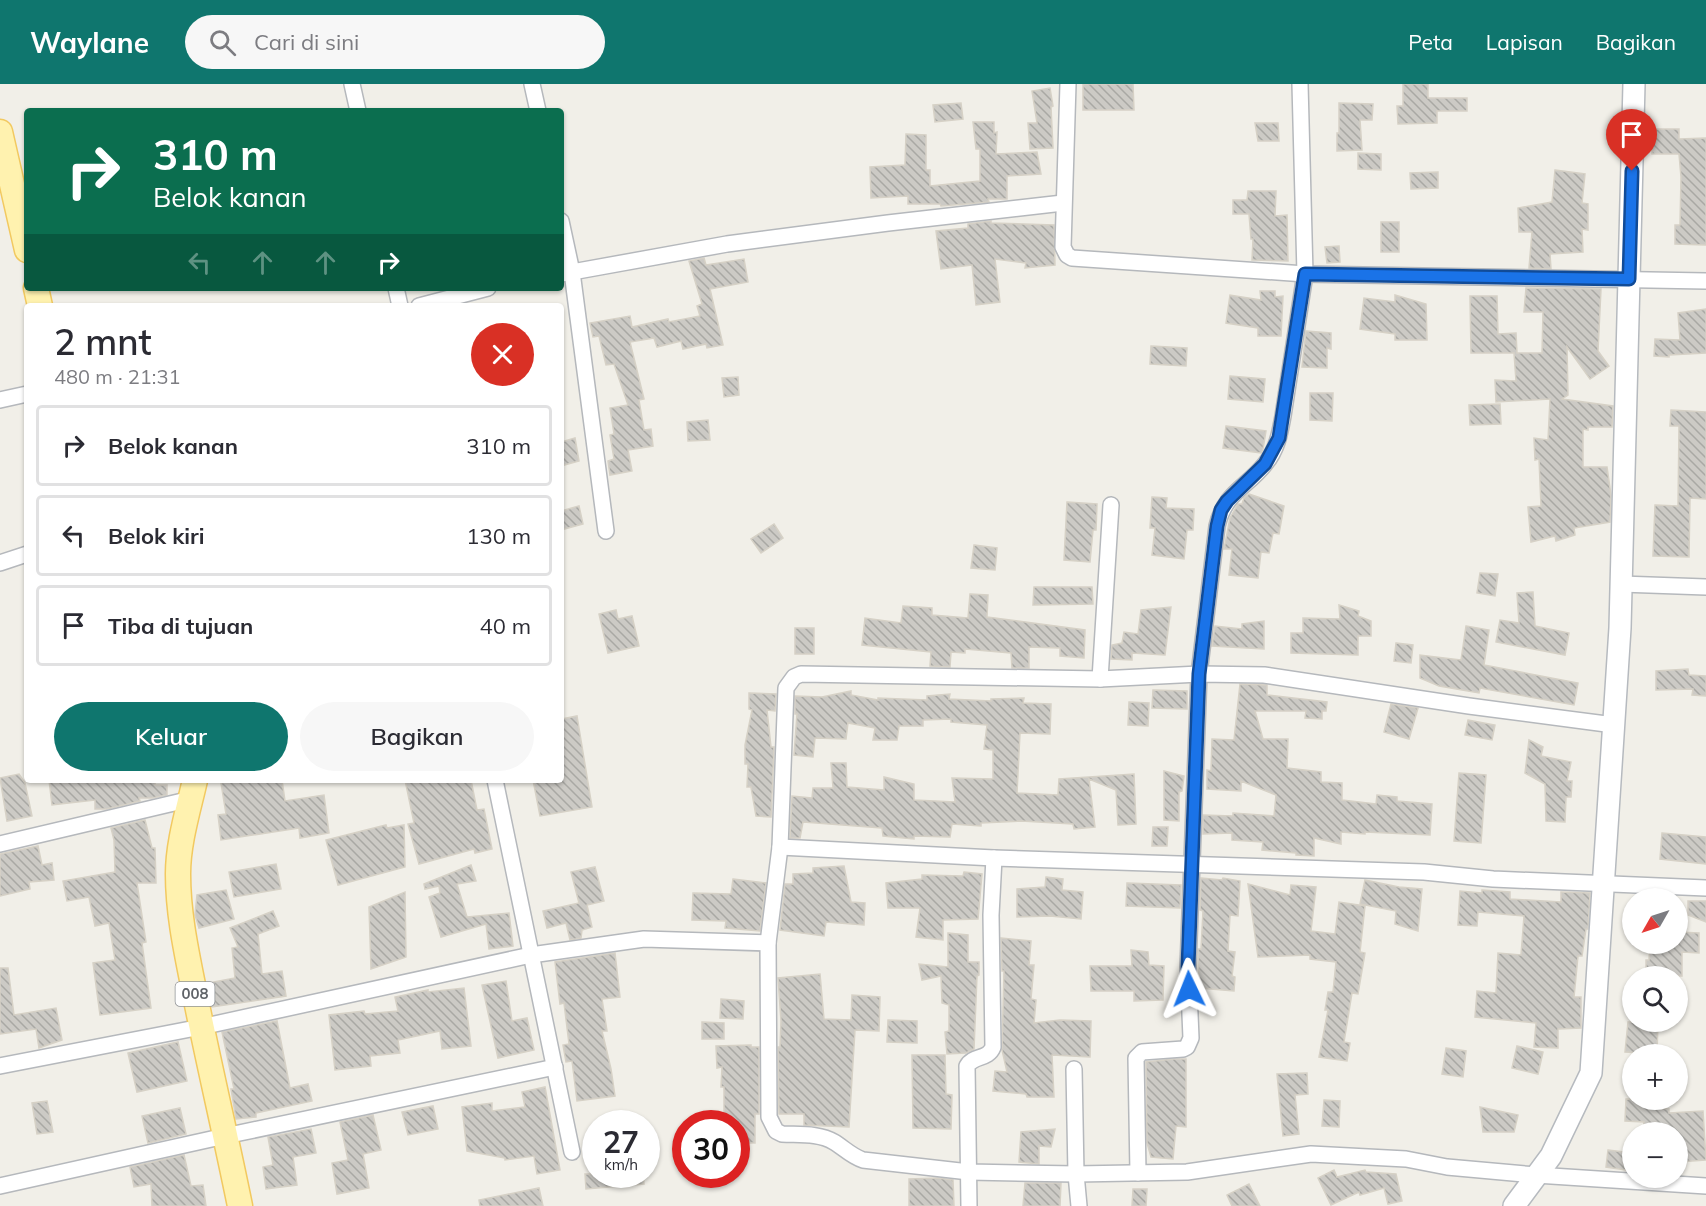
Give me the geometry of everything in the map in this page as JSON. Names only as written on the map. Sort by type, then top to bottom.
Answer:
[{"type":"main road","points":[[0,132],[24,237]]},
{"type":"main road","name":"008","points":[[193,789],[182,836],[178,872],[179,905],[201,1027],[240,1206]]},
{"type":"street","points":[[352,84],[357,108]]},
{"type":"street","points":[[532,84],[537,108]]},
{"type":"street","points":[[1068,84],[1063,247],[1067,255],[1072,258],[1305,274],[1706,281]]},
{"type":"street","points":[[1138,1173],[1136,1058],[1142,1052],[1183,1049],[1187,1047],[1191,1038],[1188,967],[1199,674],[1217,526],[1221,510],[1265,464],[1279,438],[1305,274],[1300,84]]},
{"type":"street","points":[[1514,1206],[1551,1156],[1591,1073],[1621,584],[1634,84]]},
{"type":"street","points":[[566,273],[727,244],[1063,203]]},
{"type":"street","points":[[564,252],[606,531]]},
{"type":"street","points":[[430,303],[476,291]]},
{"type":"street","points":[[0,400],[24,395]]},
{"type":"street","points":[[1100,679],[1111,505]]},
{"type":"street","points":[[0,564],[24,555]]},
{"type":"street","points":[[1621,584],[1706,587]]},
{"type":"street","points":[[1614,724],[1469,706],[1264,675],[1199,674],[1100,679],[801,674],[794,677],[786,688],[780,847],[768,943],[770,1117],[776,1131],[782,1134],[824,1137],[838,1144],[850,1155],[862,1160],[969,1172],[1076,1174],[1187,1172],[1311,1154],[1406,1159],[1447,1167],[1536,1175],[1706,1186]]},
{"type":"street","points":[[496,783],[572,1152]]},
{"type":"street","points":[[0,844],[193,789]]},
{"type":"street","points":[[780,847],[994,858],[1424,872],[1493,879],[1706,888]]},
{"type":"street","points":[[969,1206],[967,1066],[970,1060],[987,1056],[993,1047],[991,915],[994,858]]},
{"type":"street","points":[[0,1066],[201,1027],[531,955],[644,939],[768,943]]},
{"type":"street","points":[[0,1186],[555,1067]]},
{"type":"street","points":[[1074,1069],[1076,1174],[1079,1206]]},
{"type":"building","points":[[1083,84],[1133,84],[1134,110],[1083,110]]},
{"type":"building","points":[[1403,84],[1428,84],[1428,98],[1467,98],[1467,111],[1437,111],[1437,123],[1398,124],[1397,106],[1403,106]]},
{"type":"building","points":[[1050,88],[1053,106],[1051,107],[1053,148],[1030,149],[1028,123],[1037,123],[1032,91]]},
{"type":"building","points":[[961,103],[963,119],[935,122],[933,105]]},
{"type":"building","points":[[1339,103],[1373,104],[1372,120],[1360,120],[1362,150],[1337,151]]},
{"type":"building","points":[[973,122],[994,122],[994,133],[997,132],[996,154],[1037,152],[1041,174],[1007,176],[1007,199],[988,199],[989,202],[941,206],[940,204],[908,204],[908,196],[871,198],[870,167],[905,165],[906,134],[926,135],[926,170],[930,170],[930,186],[980,181],[980,149],[976,149]]},
{"type":"building","points":[[1255,123],[1278,123],[1279,141],[1258,141]]},
{"type":"building","points":[[1652,129],[1679,129],[1679,139],[1706,138],[1706,245],[1675,244],[1675,225],[1680,225],[1679,154],[1652,154]]},
{"type":"building","points":[[1358,153],[1381,154],[1381,170],[1358,169]]},
{"type":"building","points":[[1555,170],[1585,174],[1582,203],[1588,204],[1588,230],[1582,229],[1583,252],[1550,254],[1551,269],[1529,268],[1532,232],[1519,232],[1518,208],[1552,202]]},
{"type":"building","points":[[1438,172],[1438,188],[1411,189],[1410,173]]},
{"type":"building","points":[[1248,191],[1276,191],[1275,216],[1287,215],[1288,261],[1252,260],[1253,239],[1251,239],[1249,214],[1233,214],[1233,200],[1247,200]]},
{"type":"building","points":[[991,221],[991,223],[1054,225],[1055,265],[1025,268],[1026,263],[995,259],[1000,302],[976,305],[972,265],[941,269],[936,231],[968,228],[968,224]]},
{"type":"building","points":[[1381,222],[1399,222],[1399,252],[1381,252]]},
{"type":"building","points":[[1339,246],[1340,262],[1327,263],[1325,247]]},
{"type":"building","points":[[704,258],[706,265],[744,259],[748,282],[710,289],[723,345],[707,348],[706,344],[683,349],[681,341],[657,347],[654,338],[630,342],[644,399],[639,400],[644,430],[651,429],[653,446],[628,450],[632,471],[610,475],[608,461],[614,459],[610,435],[614,434],[610,408],[628,405],[614,364],[606,365],[599,336],[593,337],[590,323],[630,316],[632,327],[668,319],[669,322],[700,316],[697,306],[702,304],[689,261]]},
{"type":"building","points":[[1526,288],[1601,289],[1598,351],[1609,366],[1590,379],[1567,347],[1568,395],[1562,399],[1613,406],[1612,427],[1583,429],[1583,467],[1607,467],[1611,495],[1610,522],[1574,528],[1575,535],[1556,541],[1555,536],[1531,542],[1528,507],[1541,506],[1539,459],[1535,460],[1534,438],[1548,440],[1550,399],[1496,402],[1495,380],[1516,381],[1514,353],[1471,353],[1470,296],[1497,296],[1498,334],[1516,333],[1517,353],[1542,353],[1543,312],[1524,312]]},
{"type":"building","points":[[1260,291],[1275,291],[1275,297],[1283,296],[1281,336],[1258,336],[1258,328],[1226,323],[1230,295],[1261,300]]},
{"type":"building","points":[[1395,295],[1426,304],[1427,340],[1395,340],[1395,334],[1360,329],[1364,298],[1395,302]]},
{"type":"building","points":[[1706,309],[1706,353],[1669,355],[1669,357],[1654,356],[1655,339],[1680,340],[1678,313]]},
{"type":"building","points":[[1306,331],[1331,333],[1331,349],[1327,348],[1327,368],[1302,367]]},
{"type":"building","points":[[1151,346],[1187,348],[1186,366],[1150,364]]},
{"type":"building","points":[[1230,376],[1265,379],[1263,402],[1228,399]]},
{"type":"building","points":[[738,377],[739,395],[724,397],[722,378]]},
{"type":"building","points":[[1310,393],[1333,393],[1332,421],[1310,420]]},
{"type":"building","points":[[1500,404],[1501,424],[1470,425],[1469,405]]},
{"type":"building","points":[[1671,410],[1706,412],[1706,499],[1690,498],[1689,557],[1653,556],[1655,505],[1678,506],[1679,426],[1670,426]]},
{"type":"building","points":[[708,420],[710,440],[688,441],[687,422]]},
{"type":"building","points":[[1226,426],[1266,431],[1261,453],[1223,448]]},
{"type":"building","points":[[575,438],[579,461],[564,465],[564,441]]},
{"type":"building","points":[[1249,494],[1284,506],[1279,534],[1273,533],[1269,553],[1261,552],[1258,578],[1229,575],[1232,549],[1224,549],[1230,518],[1238,504],[1242,504],[1244,498]]},
{"type":"building","points":[[1152,497],[1167,498],[1166,508],[1194,509],[1193,530],[1187,530],[1184,559],[1152,555],[1155,528],[1150,528]]},
{"type":"building","points":[[1067,502],[1097,504],[1096,530],[1093,530],[1090,562],[1064,560]]},
{"type":"building","points":[[579,506],[583,524],[564,529],[564,510]]},
{"type":"building","points":[[774,524],[783,538],[761,553],[751,539]]},
{"type":"building","points":[[974,545],[997,548],[995,570],[971,568]]},
{"type":"building","points":[[1480,573],[1498,574],[1495,596],[1477,593]]},
{"type":"building","points":[[1034,587],[1092,587],[1093,604],[1033,605]]},
{"type":"building","points":[[1533,592],[1535,626],[1569,633],[1565,655],[1496,642],[1500,620],[1519,623],[1517,593]]},
{"type":"building","points":[[970,594],[988,595],[987,617],[1085,630],[1084,658],[1060,656],[1060,648],[1029,647],[1029,668],[1012,668],[1011,653],[965,649],[965,653],[951,652],[950,667],[930,666],[931,652],[862,645],[865,618],[901,623],[903,606],[932,608],[932,615],[968,618]]},
{"type":"building","points":[[1339,605],[1359,611],[1358,616],[1371,621],[1371,636],[1358,636],[1358,655],[1291,653],[1291,633],[1303,633],[1303,618],[1340,619]]},
{"type":"building","points":[[1171,607],[1165,655],[1132,653],[1132,660],[1111,659],[1112,645],[1122,643],[1124,632],[1138,634],[1141,610]]},
{"type":"building","points":[[616,610],[618,619],[632,616],[639,646],[608,653],[599,614]]},
{"type":"building","points":[[1264,621],[1264,649],[1212,646],[1215,626],[1242,629],[1242,624]]},
{"type":"building","points":[[1466,626],[1489,630],[1484,665],[1578,683],[1574,705],[1480,688],[1479,693],[1439,686],[1420,678],[1420,655],[1461,660]]},
{"type":"building","points":[[795,628],[814,628],[814,654],[795,654]]},
{"type":"building","points":[[1396,643],[1413,645],[1411,663],[1394,661]]},
{"type":"building","points":[[1688,669],[1689,675],[1706,676],[1706,696],[1692,695],[1693,689],[1656,690],[1656,671]]},
{"type":"building","points":[[1240,684],[1267,685],[1267,695],[1327,702],[1326,711],[1322,711],[1322,719],[1305,718],[1306,711],[1255,711],[1263,739],[1288,739],[1287,768],[1321,772],[1321,782],[1342,783],[1342,800],[1376,804],[1377,795],[1397,797],[1397,801],[1432,804],[1430,835],[1341,832],[1341,844],[1314,838],[1314,856],[1262,850],[1263,842],[1232,840],[1232,833],[1203,834],[1203,815],[1233,816],[1233,813],[1274,816],[1276,795],[1241,781],[1241,791],[1207,789],[1207,770],[1211,771],[1212,739],[1234,740]]},
{"type":"building","points":[[1153,690],[1187,691],[1187,709],[1152,708]]},
{"type":"building","points":[[851,691],[851,695],[878,700],[878,698],[927,700],[927,696],[950,694],[949,699],[991,701],[991,699],[1024,698],[1023,703],[1051,704],[1050,734],[1020,733],[1017,793],[1058,795],[1059,779],[1134,774],[1136,824],[1118,825],[1116,790],[1089,779],[1095,827],[1074,829],[1073,824],[1021,821],[981,823],[981,826],[952,824],[950,837],[914,836],[914,839],[883,836],[882,828],[803,822],[800,838],[790,838],[792,796],[812,798],[813,788],[833,788],[831,763],[846,763],[847,787],[884,790],[884,777],[914,784],[914,800],[955,802],[952,778],[993,779],[993,750],[984,749],[987,725],[951,722],[951,719],[923,720],[923,726],[899,726],[897,740],[873,740],[875,728],[848,723],[846,739],[815,738],[813,757],[794,755],[797,714],[795,714],[795,696],[822,697]]},
{"type":"building","points":[[749,693],[776,694],[775,711],[767,710],[771,747],[774,747],[771,817],[756,816],[751,787],[747,787],[748,764],[745,764],[745,745],[752,710],[749,709]]},
{"type":"building","points":[[1129,702],[1149,703],[1148,726],[1128,725]]},
{"type":"building","points":[[1391,704],[1418,708],[1409,739],[1384,732]]},
{"type":"building","points":[[577,716],[592,807],[540,816],[534,783],[564,783],[564,718]]},
{"type":"building","points":[[1468,720],[1495,725],[1492,740],[1465,735]]},
{"type":"building","points":[[1529,740],[1543,747],[1541,756],[1571,762],[1567,781],[1572,781],[1571,797],[1566,797],[1565,822],[1546,821],[1545,784],[1525,773]]},
{"type":"building","points":[[1164,771],[1184,776],[1182,791],[1179,792],[1179,821],[1164,820]]},
{"type":"building","points":[[1459,773],[1486,775],[1481,843],[1454,841]]},
{"type":"building","points":[[19,774],[25,783],[32,816],[7,821],[0,778]]},
{"type":"building","points":[[49,783],[167,785],[167,795],[139,798],[140,801],[107,809],[95,809],[95,800],[52,805]]},
{"type":"building","points":[[221,783],[282,783],[285,801],[324,795],[329,833],[300,838],[299,828],[221,840],[218,815],[226,814]]},
{"type":"building","points":[[406,783],[472,783],[477,810],[484,809],[492,849],[475,853],[474,849],[419,864],[408,824],[414,823]]},
{"type":"building","points":[[145,820],[152,848],[155,848],[156,883],[137,883],[146,942],[142,943],[151,1008],[100,1015],[93,963],[115,960],[109,923],[95,926],[89,897],[67,901],[63,881],[115,872],[114,840],[111,828]]},
{"type":"building","points":[[386,825],[387,828],[404,825],[405,867],[338,885],[326,840]]},
{"type":"building","points":[[1153,827],[1168,827],[1167,846],[1152,846]]},
{"type":"building","points":[[1662,833],[1706,837],[1706,864],[1660,859]]},
{"type":"building","points":[[38,846],[42,865],[52,863],[54,880],[29,882],[30,889],[0,896],[0,854]]},
{"type":"building","points":[[276,864],[281,889],[234,897],[229,872]]},
{"type":"building","points":[[471,865],[476,881],[457,884],[467,917],[509,913],[513,946],[489,949],[486,924],[441,937],[429,897],[440,893],[439,886],[425,889],[424,884]]},
{"type":"building","points":[[844,866],[851,902],[865,903],[864,925],[826,922],[824,936],[780,930],[785,884],[793,884],[793,874],[813,873],[813,868]]},
{"type":"building","points":[[595,867],[604,901],[587,905],[592,927],[582,930],[581,938],[570,940],[566,923],[547,928],[543,911],[579,903],[571,872]]},
{"type":"building","points":[[964,872],[982,874],[978,919],[943,920],[943,940],[916,937],[920,908],[888,908],[886,883],[922,879],[922,875],[963,876]]},
{"type":"building","points":[[1046,877],[1063,879],[1062,890],[1083,892],[1081,919],[1050,916],[1017,917],[1017,889],[1045,887]]},
{"type":"building","points":[[1201,878],[1240,881],[1238,916],[1230,915],[1228,951],[1235,952],[1232,976],[1235,977],[1234,991],[1199,988],[1198,949],[1201,949],[1203,911],[1200,910]]},
{"type":"building","points":[[733,879],[766,883],[760,931],[725,928],[726,921],[692,920],[693,893],[731,894]]},
{"type":"building","points":[[1365,880],[1422,889],[1418,931],[1395,924],[1396,911],[1360,904]]},
{"type":"building","points":[[1127,883],[1181,885],[1180,908],[1126,906]]},
{"type":"building","points":[[1248,884],[1290,895],[1291,885],[1316,887],[1311,931],[1335,934],[1339,902],[1365,906],[1360,952],[1365,953],[1358,994],[1352,993],[1344,1042],[1350,1043],[1347,1061],[1319,1057],[1328,1010],[1325,1010],[1328,992],[1333,992],[1336,962],[1310,959],[1310,955],[1258,957]]},
{"type":"building","points":[[226,890],[234,919],[199,928],[195,915],[197,895]]},
{"type":"building","points":[[1482,890],[1510,892],[1510,899],[1561,902],[1561,892],[1590,893],[1588,929],[1586,929],[1582,956],[1578,956],[1574,997],[1581,997],[1581,1028],[1558,1029],[1558,1048],[1534,1047],[1536,1023],[1475,1017],[1477,991],[1496,993],[1498,953],[1521,955],[1524,916],[1478,912],[1477,926],[1458,925],[1460,891],[1482,893]]},
{"type":"building","points":[[405,892],[406,957],[371,969],[369,907]]},
{"type":"building","points":[[1688,901],[1706,901],[1706,922],[1688,915]]},
{"type":"building","points":[[273,911],[279,926],[258,934],[262,974],[282,971],[286,996],[212,1007],[208,983],[235,978],[232,948],[238,947],[230,928]]},
{"type":"building","points":[[1688,932],[1699,933],[1699,953],[1688,952]]},
{"type":"building","points":[[948,933],[968,935],[968,962],[979,962],[974,1049],[966,1053],[947,1054],[945,1032],[949,1031],[949,1005],[942,1003],[941,976],[922,980],[919,964],[948,967]]},
{"type":"building","points":[[1001,938],[1031,941],[1029,965],[1034,965],[1031,999],[1036,1000],[1034,1023],[1060,1020],[1091,1021],[1090,1057],[1052,1055],[1054,1097],[1027,1097],[1026,1094],[993,1091],[995,1071],[1007,1072],[1002,1050],[1004,971],[1002,971]]},
{"type":"building","points":[[1131,950],[1148,952],[1149,965],[1164,966],[1163,1000],[1134,1001],[1134,991],[1091,991],[1090,966],[1132,966]]},
{"type":"building","points":[[615,953],[620,997],[602,999],[607,1031],[602,1031],[615,1096],[577,1101],[572,1061],[566,1062],[563,1045],[569,1044],[564,1003],[560,1004],[555,962]]},
{"type":"building","points":[[1649,954],[1682,954],[1682,966],[1646,966],[1646,960],[1649,960]]},
{"type":"building","points":[[0,968],[8,968],[14,1015],[56,1008],[62,1040],[39,1048],[36,1029],[0,1034]]},
{"type":"building","points":[[820,974],[824,1019],[851,1020],[852,995],[880,997],[879,1031],[855,1030],[849,1127],[804,1125],[804,1114],[779,1114],[778,1047],[780,1047],[781,1021],[778,978]]},
{"type":"building","points":[[506,981],[512,1021],[527,1018],[534,1050],[498,1058],[482,985]]},
{"type":"building","points":[[464,988],[471,1046],[442,1049],[440,1031],[398,1040],[400,1053],[370,1056],[371,1066],[335,1070],[329,1015],[364,1011],[365,1014],[398,1011],[395,997],[428,990],[428,992]]},
{"type":"building","points":[[721,999],[744,1001],[743,1019],[720,1018]]},
{"type":"building","points":[[888,1020],[917,1021],[917,1043],[887,1042]]},
{"type":"building","points":[[277,1021],[290,1088],[308,1084],[312,1101],[256,1113],[256,1117],[236,1119],[231,1089],[234,1089],[222,1032]]},
{"type":"building","points":[[702,1022],[724,1023],[724,1039],[702,1039]]},
{"type":"building","points":[[1627,1032],[1658,1032],[1657,1044],[1626,1044]]},
{"type":"building","points":[[178,1042],[187,1081],[137,1092],[128,1053]]},
{"type":"building","points":[[751,1045],[751,1047],[759,1047],[759,1114],[755,1114],[755,1143],[750,1143],[750,1110],[724,1110],[724,1087],[721,1087],[722,1067],[717,1068],[716,1046]]},
{"type":"building","points":[[1517,1046],[1543,1052],[1538,1074],[1512,1068]]},
{"type":"building","points":[[1446,1048],[1466,1051],[1463,1077],[1442,1074]]},
{"type":"building","points":[[912,1055],[945,1055],[946,1094],[952,1095],[951,1129],[913,1128]]},
{"type":"building","points":[[1186,1059],[1186,1127],[1176,1126],[1173,1159],[1151,1157],[1147,1143],[1146,1062]]},
{"type":"building","points":[[1307,1073],[1308,1094],[1295,1095],[1299,1134],[1283,1136],[1277,1074]]},
{"type":"building","points":[[545,1087],[560,1170],[537,1174],[534,1156],[505,1160],[505,1158],[467,1151],[462,1107],[492,1103],[492,1111],[525,1107],[522,1092]]},
{"type":"building","points":[[1324,1100],[1340,1101],[1339,1127],[1322,1126]]},
{"type":"building","points":[[47,1101],[53,1132],[37,1134],[32,1103]]},
{"type":"building","points":[[433,1106],[438,1129],[408,1135],[402,1112]]},
{"type":"building","points":[[1480,1107],[1518,1115],[1514,1132],[1483,1132]]},
{"type":"building","points":[[180,1108],[186,1134],[148,1143],[142,1116]]},
{"type":"building","points":[[1626,1110],[1669,1110],[1669,1113],[1703,1111],[1706,1160],[1688,1161],[1688,1122],[1625,1121]]},
{"type":"building","points":[[373,1115],[381,1150],[363,1154],[369,1188],[337,1194],[332,1163],[348,1160],[340,1122]]},
{"type":"building","points":[[311,1129],[316,1153],[293,1157],[297,1185],[266,1189],[263,1167],[273,1165],[268,1137]]},
{"type":"building","points":[[1055,1129],[1051,1147],[1039,1146],[1039,1164],[1019,1162],[1021,1132]]},
{"type":"building","points":[[1608,1150],[1622,1152],[1622,1169],[1606,1167]]},
{"type":"building","points":[[184,1155],[191,1186],[203,1185],[206,1206],[152,1206],[151,1184],[134,1187],[130,1167]]},
{"type":"building","points":[[1334,1170],[1337,1177],[1365,1170],[1366,1172],[1396,1174],[1402,1201],[1388,1204],[1384,1188],[1360,1195],[1359,1192],[1331,1205],[1318,1178]]},
{"type":"building","points":[[909,1179],[953,1180],[954,1206],[909,1206]]},
{"type":"building","points":[[1025,1183],[1061,1183],[1060,1206],[1023,1206]]},
{"type":"building","points":[[1249,1184],[1260,1206],[1232,1206],[1227,1195]]},
{"type":"building","points":[[539,1188],[543,1206],[480,1206],[479,1200]]},
{"type":"building","points":[[1133,1189],[1147,1189],[1146,1206],[1132,1206]]},
{"type":"route","points":[[1189,989],[1192,831],[1199,674],[1217,526],[1221,510],[1227,501],[1265,464],[1279,438],[1305,274],[1629,279],[1632,171]]}]
